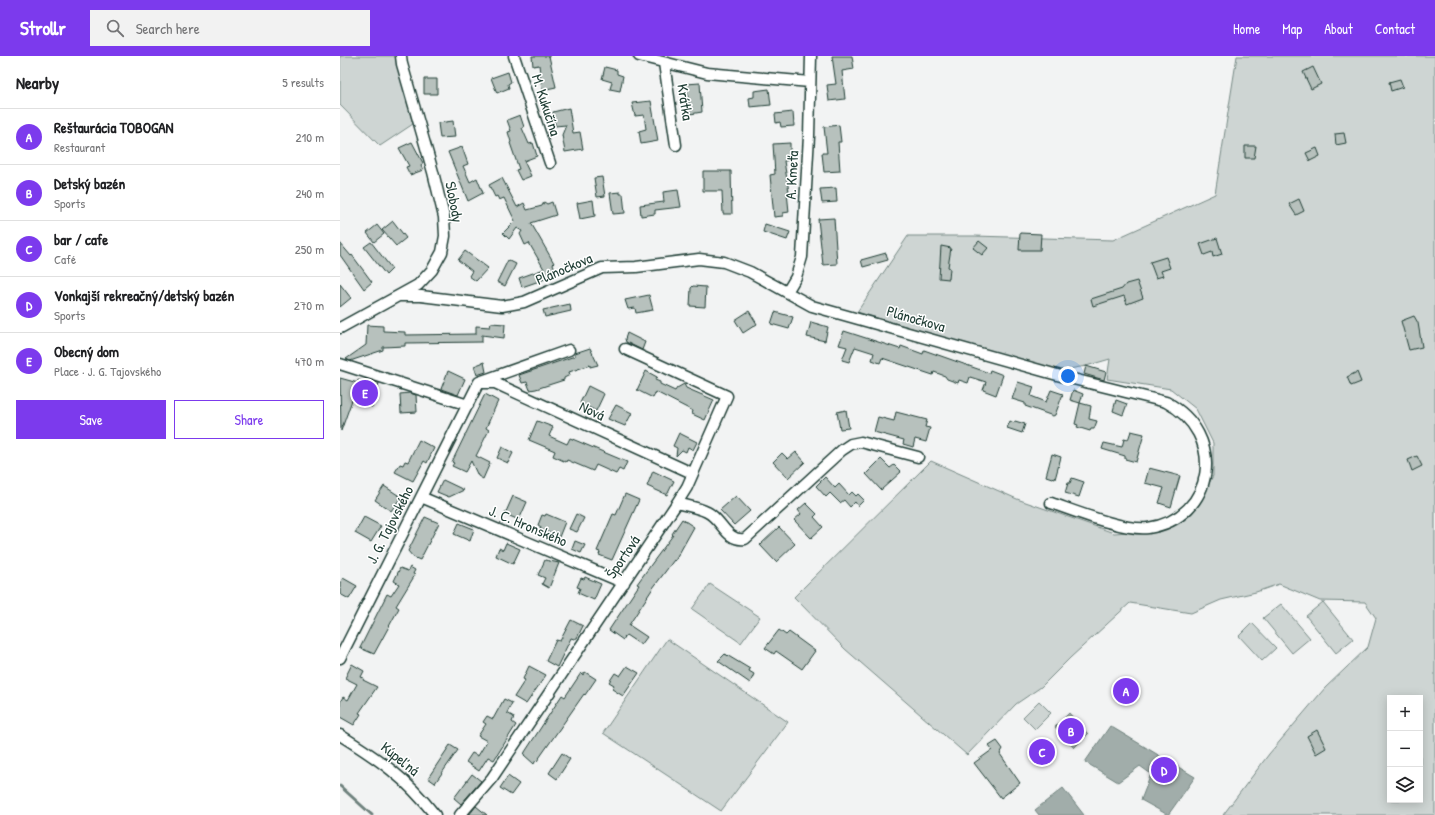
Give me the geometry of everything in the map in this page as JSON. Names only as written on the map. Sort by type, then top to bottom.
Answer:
[{"type":"street","name":"Slobody","points":[[340,328],[418,285],[432,270],[442,252],[445,236],[444,217],[401,56]]},
{"type":"street","name":"M. Kukučína","points":[[514,56],[550,163]]},
{"type":"street","points":[[639,56],[707,73],[810,82]]},
{"type":"street","name":"A. Kmeťa","points":[[787,292],[796,277],[802,257],[810,56]]},
{"type":"street","name":"Krátka","points":[[664,63],[676,145]]},
{"type":"street","name":"Plánočkova","points":[[398,296],[421,296],[502,306],[524,302],[602,268],[636,267],[699,260],[724,262],[750,272],[812,306],[1061,376],[1166,402],[1178,408],[1188,417],[1202,438],[1206,452],[1204,481],[1197,497],[1185,512],[1168,522],[1148,528],[1127,526],[1051,503]]},
{"type":"street","name":"Športová","points":[[460,815],[492,778],[677,503],[687,487],[726,396],[625,349]]},
{"type":"street","points":[[479,382],[569,350]]},
{"type":"street","points":[[340,364],[468,405]]},
{"type":"street","name":"Nová","points":[[479,382],[495,383],[692,473]]},
{"type":"street","name":"J. G. Tajovského","points":[[340,658],[479,382]]},
{"type":"street","points":[[677,503],[709,512],[731,537],[738,540],[745,539],[842,450],[851,444],[861,442],[918,457]]},
{"type":"street","name":"J. C. Hronského","points":[[421,497],[624,582]]},
{"type":"street","name":"Kúpeľná","points":[[340,735],[369,753],[401,777],[434,815]]},
{"type":"shaded area","points":[[340,56],[395,56],[413,124],[380,146],[340,105]]},
{"type":"shaded area","points":[[1237,56],[1435,56],[1435,815],[1223,815],[1269,754],[1325,688],[1368,647],[1376,618],[1365,602],[1320,601],[1279,584],[1256,592],[1221,600],[1191,613],[1130,603],[1041,687],[1016,704],[967,755],[845,649],[794,597],[931,461],[1017,499],[1114,533],[1159,530],[1195,508],[1213,476],[1213,443],[1196,409],[1171,389],[1107,379],[1110,359],[1086,366],[1058,371],[857,312],[908,236],[974,236],[1113,240],[1215,194]]},
{"type":"shaded area","points":[[710,584],[760,617],[741,643],[692,609]]},
{"type":"shaded area","points":[[1323,602],[1353,639],[1336,653],[1306,616]]},
{"type":"shaded area","points":[[1281,604],[1310,638],[1292,653],[1263,618]]},
{"type":"shaded area","points":[[1252,623],[1276,648],[1262,661],[1239,636]]},
{"type":"shaded area","points":[[667,639],[788,722],[721,811],[603,733]]},
{"type":"shaded area","points":[[1039,701],[1051,713],[1035,729],[1023,717]]},
{"type":"shaded area","points":[[1069,713],[1088,734],[1074,748],[1055,727]]},
{"type":"shaded area","points":[[1110,726],[1195,777],[1168,815],[1141,800],[1151,774],[1140,766],[1118,782],[1085,762]]},
{"type":"shaded area","points":[[1063,788],[1084,815],[1039,815],[1035,810]]},
{"type":"building","points":[[532,56],[549,56],[556,87],[542,90],[539,65],[533,66]]},
{"type":"building","points":[[832,56],[852,56],[854,69],[842,71],[845,99],[829,101],[827,85],[836,84]]},
{"type":"building","points":[[605,67],[617,70],[617,74],[623,76],[620,91],[610,89],[612,82],[602,79]]},
{"type":"building","points":[[1313,67],[1321,84],[1311,89],[1303,72]]},
{"type":"building","points":[[508,72],[511,82],[508,84],[509,88],[497,93],[491,78]]},
{"type":"building","points":[[424,79],[437,79],[437,94],[424,94]]},
{"type":"building","points":[[1400,79],[1403,87],[1391,91],[1389,82]]},
{"type":"building","points":[[700,83],[702,112],[690,114],[686,84]]},
{"type":"building","points":[[769,89],[771,105],[750,107],[749,98],[754,97],[754,91]]},
{"type":"building","points":[[651,101],[658,141],[641,144],[639,131],[646,129],[644,115],[635,116],[632,103]]},
{"type":"building","points":[[569,108],[573,133],[580,132],[583,149],[565,152],[562,135],[566,125],[555,126],[553,112]]},
{"type":"building","points":[[793,112],[794,126],[781,127],[780,122],[776,123],[775,114]]},
{"type":"building","points":[[520,115],[524,127],[522,128],[529,144],[533,143],[537,156],[524,161],[531,176],[521,180],[516,170],[519,169],[510,143],[508,132],[511,131],[507,120]]},
{"type":"building","points":[[453,121],[455,137],[440,138],[438,123]]},
{"type":"building","points":[[839,125],[841,142],[838,142],[840,171],[824,172],[822,153],[827,153],[824,127]]},
{"type":"building","points":[[1344,133],[1346,143],[1336,145],[1335,134]]},
{"type":"building","points":[[412,142],[423,163],[421,166],[423,170],[410,175],[406,167],[409,166],[399,148]]},
{"type":"building","points":[[790,143],[790,160],[784,161],[789,192],[787,192],[789,212],[783,213],[783,216],[774,217],[770,175],[775,174],[773,144]]},
{"type":"building","points":[[1245,146],[1256,146],[1254,158],[1245,158]]},
{"type":"building","points":[[462,147],[468,164],[463,166],[470,182],[477,178],[483,193],[468,201],[448,152]]},
{"type":"building","points":[[1317,148],[1320,156],[1310,161],[1306,153]]},
{"type":"building","points":[[703,171],[731,171],[732,214],[723,214],[722,191],[703,191]]},
{"type":"building","points":[[602,177],[605,196],[597,197],[594,178]]},
{"type":"building","points":[[502,178],[517,207],[524,203],[527,210],[542,206],[544,202],[547,204],[552,202],[556,215],[531,223],[554,263],[553,264],[556,271],[552,273],[553,276],[522,287],[519,278],[544,269],[529,243],[525,245],[520,234],[522,231],[517,228],[509,239],[503,233],[515,221],[504,198],[499,200],[497,196],[495,197],[489,185]]},
{"type":"building","points":[[836,188],[837,202],[822,203],[820,189]]},
{"type":"building","points":[[678,190],[681,207],[655,210],[655,214],[641,216],[640,205],[664,202],[663,192]]},
{"type":"building","points":[[620,192],[620,194],[623,194],[625,213],[613,214],[610,193]]},
{"type":"building","points":[[1299,199],[1304,211],[1296,215],[1289,204]]},
{"type":"building","points":[[593,200],[595,216],[580,219],[577,203]]},
{"type":"building","points":[[834,218],[837,264],[823,265],[818,219]]},
{"type":"building","points":[[393,221],[406,238],[396,246],[382,230]]},
{"type":"building","points":[[765,224],[790,232],[787,240],[763,232]]},
{"type":"building","points":[[377,225],[384,234],[374,242],[367,233]]},
{"type":"building","points":[[1020,233],[1041,234],[1040,250],[1019,250]]},
{"type":"building","points":[[1217,238],[1222,254],[1213,257],[1212,252],[1204,255],[1200,244]]},
{"type":"building","points":[[979,241],[988,248],[982,255],[973,248]]},
{"type":"building","points":[[371,242],[392,269],[386,275],[364,247]]},
{"type":"building","points":[[340,243],[351,256],[352,255],[372,282],[364,289],[340,255]]},
{"type":"building","points":[[941,246],[951,248],[948,267],[950,268],[949,279],[939,278]]},
{"type":"building","points":[[465,251],[488,268],[476,281],[469,276],[472,271],[458,260]]},
{"type":"building","points":[[886,253],[888,260],[863,267],[861,260]]},
{"type":"building","points":[[1166,257],[1170,268],[1161,271],[1163,276],[1156,278],[1150,262]]},
{"type":"building","points":[[508,260],[516,264],[505,286],[497,282]]},
{"type":"building","points":[[1137,281],[1143,298],[1127,304],[1124,296],[1093,306],[1091,299],[1122,289],[1126,284]]},
{"type":"building","points":[[340,284],[351,298],[340,307]]},
{"type":"building","points":[[693,286],[706,287],[705,307],[690,306],[691,288]]},
{"type":"building","points":[[649,295],[653,310],[636,313],[635,308],[628,309],[625,300]]},
{"type":"building","points":[[570,304],[571,311],[545,317],[543,310]]},
{"type":"building","points":[[749,311],[757,324],[743,333],[735,320]]},
{"type":"building","points":[[775,312],[793,317],[789,329],[771,324]]},
{"type":"building","points":[[1414,316],[1418,323],[1422,347],[1409,350],[1401,321]]},
{"type":"building","points":[[811,322],[828,327],[825,341],[807,337]]},
{"type":"building","points":[[491,323],[505,324],[504,338],[482,335],[482,342],[405,343],[405,346],[383,347],[383,350],[350,361],[346,359],[366,345],[367,325],[383,326],[383,331],[405,332],[405,335],[476,334],[476,326],[490,327]]},
{"type":"building","points":[[844,331],[900,349],[901,346],[923,354],[924,350],[989,373],[990,370],[1003,375],[996,395],[983,390],[986,382],[970,377],[968,383],[959,380],[958,383],[934,372],[933,375],[882,358],[880,363],[872,360],[874,353],[855,347],[849,362],[842,360],[847,347],[839,345]]},
{"type":"building","points":[[627,333],[645,342],[642,350],[626,342],[625,339]]},
{"type":"building","points":[[590,348],[598,365],[590,367],[590,365],[569,372],[570,375],[564,378],[564,380],[536,389],[530,390],[527,382],[522,383],[519,375],[575,356],[575,353]]},
{"type":"building","points":[[484,362],[486,372],[477,375],[474,366]]},
{"type":"building","points":[[1086,366],[1106,372],[1104,380],[1084,374]]},
{"type":"building","points":[[448,371],[465,379],[458,395],[441,389]]},
{"type":"building","points":[[646,371],[657,377],[655,380],[660,382],[660,384],[675,391],[684,384],[686,388],[714,400],[705,420],[692,414],[693,411],[656,392],[653,398],[637,390]]},
{"type":"building","points":[[1357,372],[1361,382],[1351,386],[1347,377]]},
{"type":"building","points":[[340,378],[358,383],[358,380],[365,383],[366,379],[379,383],[372,407],[352,400],[341,431]]},
{"type":"building","points":[[1018,382],[1034,387],[1031,396],[1046,402],[1051,390],[1063,394],[1055,415],[1053,416],[1025,406],[1025,403],[1012,399]]},
{"type":"building","points":[[588,386],[604,394],[596,411],[580,403]]},
{"type":"building","points":[[1073,390],[1083,394],[1080,403],[1070,400]]},
{"type":"building","points":[[410,393],[416,395],[417,412],[401,413],[400,394]]},
{"type":"building","points":[[485,394],[498,401],[486,428],[489,430],[476,456],[490,463],[483,479],[478,476],[471,461],[465,472],[452,466],[454,463],[452,462]]},
{"type":"building","points":[[1116,400],[1127,404],[1123,415],[1113,411]]},
{"type":"building","points":[[1080,403],[1091,406],[1089,419],[1097,421],[1094,429],[1091,429],[1090,431],[1077,427],[1078,425],[1075,424]]},
{"type":"building","points":[[616,405],[632,413],[625,426],[608,419]]},
{"type":"building","points":[[846,410],[849,428],[840,429],[837,412]]},
{"type":"building","points":[[896,412],[927,420],[925,427],[930,428],[926,442],[915,439],[913,447],[903,444],[904,440],[874,432],[878,417],[894,421]]},
{"type":"building","points":[[537,421],[553,427],[549,436],[567,444],[570,438],[627,462],[623,471],[619,469],[616,474],[596,465],[593,471],[553,456],[555,451],[529,440]]},
{"type":"building","points":[[1010,421],[1025,424],[1022,433],[1007,428]]},
{"type":"building","points":[[1131,431],[1144,434],[1136,462],[1125,459],[1125,456],[1102,449],[1104,443],[1122,447],[1124,439],[1128,440]]},
{"type":"building","points":[[679,433],[697,442],[693,450],[688,447],[686,452],[682,450],[676,456],[677,448],[673,446]]},
{"type":"building","points":[[419,440],[434,448],[427,463],[424,461],[413,481],[395,472],[400,464],[403,465],[405,461],[408,462]]},
{"type":"building","points":[[502,447],[513,453],[508,463],[497,458]]},
{"type":"building","points":[[796,452],[805,462],[788,478],[773,462],[782,453],[788,459]]},
{"type":"building","points":[[1052,454],[1061,457],[1055,479],[1046,476]]},
{"type":"building","points":[[1417,456],[1422,466],[1412,471],[1408,460]]},
{"type":"building","points":[[881,459],[890,468],[894,465],[901,472],[881,490],[866,474]]},
{"type":"building","points":[[1149,468],[1180,476],[1171,507],[1159,503],[1164,488],[1145,483]]},
{"type":"building","points":[[653,471],[674,481],[667,495],[647,486]]},
{"type":"building","points":[[825,477],[835,488],[839,484],[849,495],[852,492],[856,496],[858,494],[864,500],[858,506],[855,502],[850,507],[844,500],[840,503],[830,493],[826,497],[816,486]]},
{"type":"building","points":[[1072,478],[1084,482],[1079,497],[1065,493],[1068,483],[1070,483]]},
{"type":"building","points":[[443,480],[464,490],[449,497],[437,492]]},
{"type":"building","points":[[384,486],[401,497],[391,511],[375,500]]},
{"type":"building","points":[[625,494],[639,500],[612,560],[599,555],[600,552],[597,551],[613,514],[616,515]]},
{"type":"building","points":[[513,496],[527,502],[519,520],[505,514]]},
{"type":"building","points":[[736,496],[750,511],[734,525],[720,510]]},
{"type":"building","points":[[806,503],[817,514],[814,517],[823,527],[811,538],[794,520],[801,514],[798,510]]},
{"type":"building","points":[[546,514],[565,522],[559,537],[540,529],[541,527],[538,525],[542,515],[545,516]]},
{"type":"building","points":[[576,514],[584,518],[577,532],[569,529]]},
{"type":"building","points":[[364,517],[381,526],[371,542],[355,533]]},
{"type":"building","points":[[425,517],[439,523],[420,560],[413,557],[408,551]]},
{"type":"building","points":[[682,519],[694,527],[675,561],[674,560],[653,588],[629,625],[647,637],[641,645],[626,635],[623,640],[609,630],[639,585],[637,584],[673,535],[672,534]]},
{"type":"building","points":[[459,523],[474,529],[470,541],[454,534]]},
{"type":"building","points":[[779,527],[795,544],[776,562],[760,545]]},
{"type":"building","points":[[575,541],[585,545],[581,553],[572,549]]},
{"type":"building","points":[[506,543],[520,549],[513,564],[496,556],[499,548],[503,550]]},
{"type":"building","points":[[545,560],[559,563],[549,588],[542,584],[545,578],[538,575]]},
{"type":"building","points":[[410,567],[415,570],[413,574],[415,575],[396,606],[399,608],[374,654],[360,648],[387,594],[391,596],[399,584],[394,581],[400,568],[408,571]]},
{"type":"building","points":[[585,577],[601,584],[594,600],[578,593],[580,588],[577,587],[581,578],[584,579]]},
{"type":"building","points":[[343,578],[357,586],[349,599],[340,594],[340,583]]},
{"type":"building","points":[[571,620],[583,626],[577,638],[571,638],[557,667],[546,661],[556,640],[560,641]]},
{"type":"building","points":[[779,630],[786,635],[789,632],[815,651],[802,669],[776,651],[774,654],[765,648]]},
{"type":"building","points":[[725,654],[750,669],[749,671],[754,674],[750,683],[718,661]]},
{"type":"building","points":[[352,664],[364,671],[361,677],[364,678],[363,680],[377,687],[359,713],[361,714],[354,725],[340,717],[340,702],[343,697],[348,700],[357,684],[345,678]]},
{"type":"building","points":[[529,666],[546,675],[526,704],[514,697],[525,680],[523,679]]},
{"type":"building","points":[[627,666],[639,673],[623,696],[612,689],[614,685],[609,682],[615,673],[620,676]]},
{"type":"building","points":[[585,672],[596,679],[534,764],[524,755],[525,752],[562,695],[565,697],[581,673],[583,675]]},
{"type":"building","points":[[1125,684],[1133,688],[1129,697],[1120,693]]},
{"type":"building","points":[[504,699],[512,703],[507,713],[514,717],[512,722],[516,725],[494,760],[488,757],[479,771],[466,762],[472,753],[478,756],[487,741],[478,736],[486,724],[483,722],[487,716],[493,719]]},
{"type":"building","points":[[1317,730],[1326,748],[1316,754],[1307,736]]},
{"type":"building","points":[[997,741],[1003,749],[1000,754],[1020,783],[1001,798],[974,763],[992,750],[989,746]]},
{"type":"building","points":[[450,745],[458,750],[435,783],[428,778]]},
{"type":"building","points":[[562,753],[570,759],[557,779],[549,773]]},
{"type":"building","points":[[472,774],[481,781],[461,804],[454,798]]},
{"type":"building","points":[[508,776],[519,784],[511,795],[500,788]]},
{"type":"building","points":[[476,806],[487,815],[469,815]]},
{"type":"waterway","points":[[340,786],[372,815]]},
{"type":"place","name":"Obecný dom","points":[[365,393]]},
{"type":"place","name":"Reštaurácia TOBOGAN","points":[[1126,691]]},
{"type":"place","name":"Detský bazén","points":[[1071,731]]},
{"type":"place","name":"bar / cafe","points":[[1042,752]]},
{"type":"place","name":"Vonkajší rekreačný/detský bazén","points":[[1164,770]]}]
